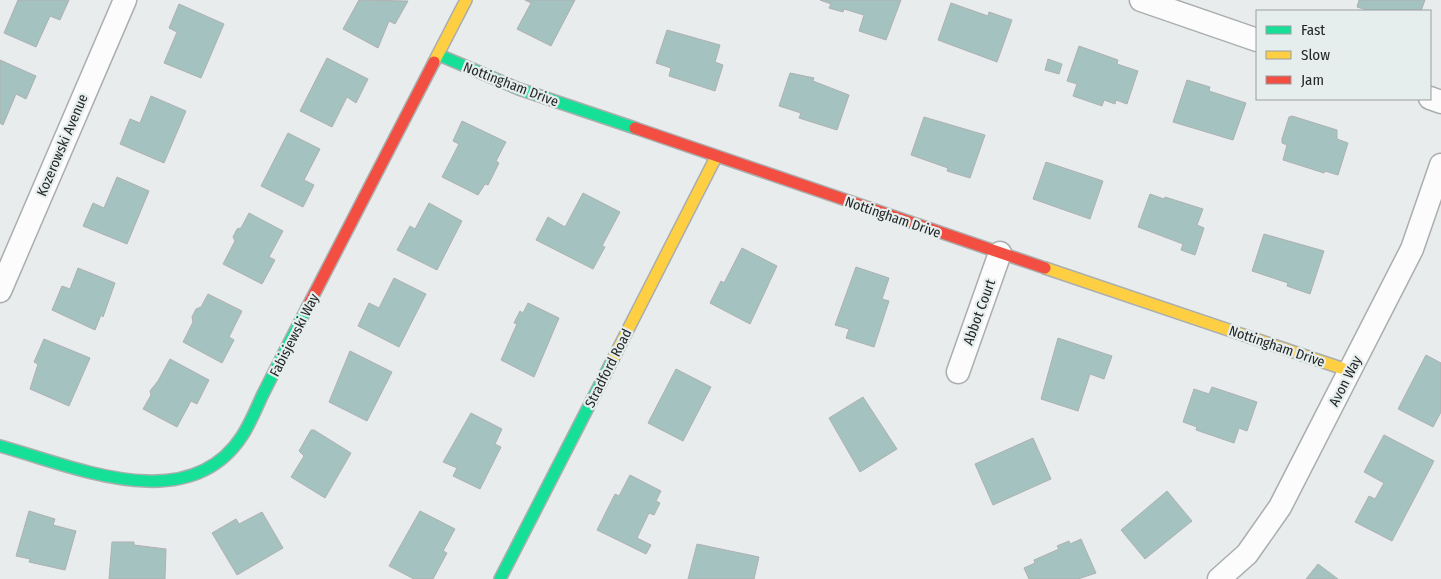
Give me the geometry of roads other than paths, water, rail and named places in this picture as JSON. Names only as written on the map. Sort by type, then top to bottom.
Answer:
[{"type":"street","name":"Kozerowski Avenue","points":[[0,291],[125,0]]},
{"type":"street","name":"Fabisjewski Way","points":[[0,446],[109,477],[144,484],[190,476],[226,454],[241,437],[466,0]]},
{"type":"street","points":[[1141,0],[1256,40]]},
{"type":"street","name":"Nottingham Drive","points":[[439,55],[519,89],[1350,371]]},
{"type":"street","name":"Stradford Road","points":[[500,579],[716,157]]},
{"type":"street","name":"Avon Way","points":[[1219,579],[1246,554],[1280,507],[1412,249],[1441,165]]},
{"type":"street","name":"Abbot Court","points":[[958,372],[1000,253]]}]
